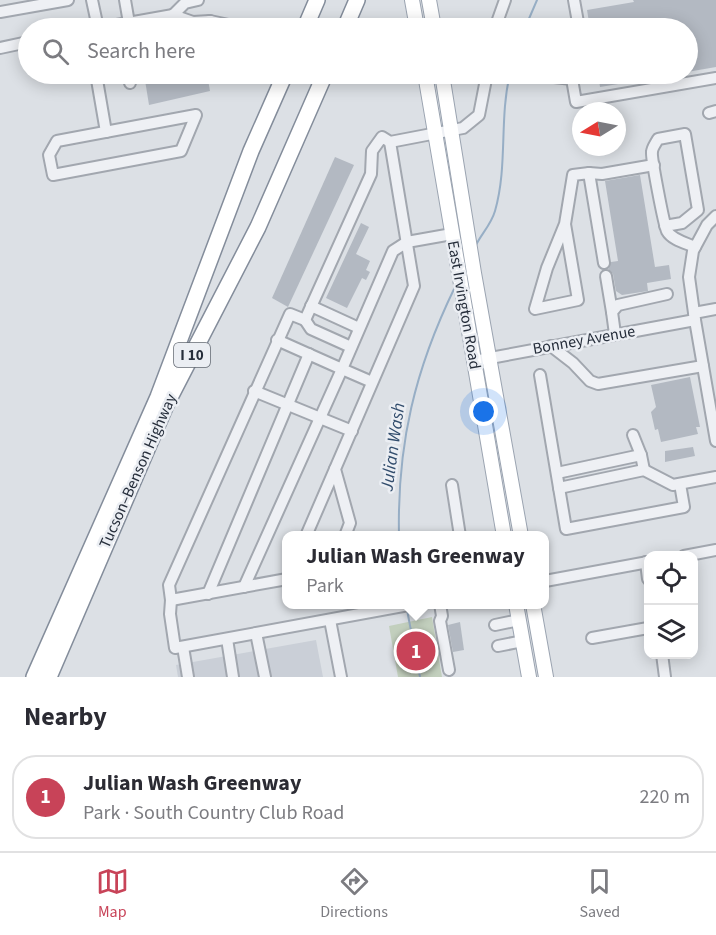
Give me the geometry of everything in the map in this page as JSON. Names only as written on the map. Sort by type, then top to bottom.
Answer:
[{"type":"highway","points":[[309,18],[317,0]]},
{"type":"highway","points":[[349,18],[357,0]]},
{"type":"highway","name":"Tucson–Benson Highway","points":[[34,677],[158,397],[251,151],[281,84]]},
{"type":"highway","name":"Tucson–Benson Highway","points":[[50,677],[166,405],[258,227],[321,84]]},
{"type":"main road","points":[[412,0],[415,18]]},
{"type":"main road","points":[[429,0],[432,18]]},
{"type":"main road","name":"East Irvington Road","points":[[427,84],[503,531]]},
{"type":"main road","name":"East Irvington Road","points":[[444,84],[474,273],[520,531]]},
{"type":"main road","points":[[517,609],[529,677]]},
{"type":"main road","points":[[534,609],[546,677]]},
{"type":"street","points":[[0,12],[69,0]]},
{"type":"street","points":[[92,0],[96,18]]},
{"type":"street","points":[[124,18],[125,0]]},
{"type":"street","points":[[173,15],[185,3],[198,0]]},
{"type":"street","points":[[574,0],[577,18]]},
{"type":"street","points":[[498,18],[502,1]]},
{"type":"street","points":[[159,18],[173,15],[182,18]]},
{"type":"street","points":[[0,48],[18,44]]},
{"type":"street","points":[[698,81],[716,78]]},
{"type":"street","points":[[98,84],[106,132]]},
{"type":"street","points":[[305,320],[370,174],[372,151],[382,137],[390,142],[463,128],[479,115],[485,84]]},
{"type":"street","points":[[573,84],[576,102],[681,84]]},
{"type":"street","points":[[196,115],[181,152],[53,175],[49,155],[57,141],[106,132],[196,115]]},
{"type":"street","points":[[665,226],[682,224],[698,210],[685,134],[658,140],[652,151],[665,226],[667,231],[675,238],[695,247]]},
{"type":"street","points":[[308,531],[414,286],[390,142]]},
{"type":"street","points":[[564,224],[578,300],[535,309],[547,268],[564,224],[573,176],[589,173],[602,174],[654,165]]},
{"type":"street","points":[[589,173],[604,263]]},
{"type":"street","points":[[716,216],[707,225],[695,247],[689,277],[716,441]]},
{"type":"street","points":[[244,587],[393,251],[407,242],[452,234]]},
{"type":"street","points":[[606,276],[615,334]]},
{"type":"street","points":[[612,312],[622,303],[667,294]]},
{"type":"street","points":[[311,306],[359,328]]},
{"type":"street","name":"Bonney Avenue","points":[[474,361],[615,334],[716,309]]},
{"type":"street","points":[[188,677],[170,614],[169,585],[277,340],[290,314],[305,320],[310,329],[351,347]]},
{"type":"street","points":[[277,340],[372,382]]},
{"type":"street","points":[[551,346],[573,363],[590,381],[598,384],[703,366]]},
{"type":"street","points":[[208,594],[286,404],[309,354]]},
{"type":"street","points":[[540,375],[566,529],[684,507],[680,483]]},
{"type":"street","points":[[254,391],[352,430]]},
{"type":"street","points":[[633,435],[644,470]]},
{"type":"street","points":[[557,473],[641,455]]},
{"type":"street","points":[[335,469],[350,523],[347,531]]},
{"type":"street","points":[[559,488],[644,470],[673,485],[716,477]]},
{"type":"street","points":[[452,485],[459,531]]},
{"type":"street","points":[[698,553],[716,550]]},
{"type":"street","points":[[549,580],[644,563]]},
{"type":"street","points":[[171,600],[282,579]]},
{"type":"street","points":[[179,647],[389,609]]},
{"type":"street","points":[[441,609],[440,621],[449,670]]},
{"type":"street","points":[[330,620],[341,677]]},
{"type":"street","points":[[495,625],[519,620]]},
{"type":"street","points":[[592,638],[644,629]]},
{"type":"street","points":[[256,633],[265,677]]},
{"type":"street","points":[[227,639],[233,677]]},
{"type":"street","points":[[498,646],[523,641]]},
{"type":"street","points":[[663,659],[665,677]]},
{"type":"shaded area","points":[[316,640],[323,677],[178,677],[176,665]]},
{"type":"green space","points":[[432,617],[442,677],[398,677],[389,626]]},
{"type":"building","points":[[633,0],[716,0],[716,67],[698,70],[698,18],[588,18],[587,10],[634,2]]},
{"type":"building","points":[[146,84],[209,84],[210,91],[149,105]]},
{"type":"building","points":[[600,84],[618,84],[600,87]]},
{"type":"building","points":[[335,157],[354,165],[288,307],[272,298]]},
{"type":"building","points":[[640,175],[655,267],[669,265],[671,279],[647,283],[648,291],[622,295],[616,291],[613,274],[608,269],[611,262],[618,261],[605,181]]},
{"type":"building","points":[[361,223],[369,227],[356,254],[370,261],[366,270],[370,272],[366,280],[362,278],[347,308],[326,298]]},
{"type":"building","points":[[690,377],[700,427],[696,427],[698,434],[661,442],[658,429],[655,430],[651,412],[656,407],[651,385]]},
{"type":"building","points":[[693,447],[695,456],[665,462],[665,451]]},
{"type":"building","points":[[460,622],[464,650],[453,652],[448,625]]},
{"type":"waterway","points":[[529,18],[537,0]]},
{"type":"waterway","points":[[475,247],[493,216],[499,194],[508,84]]},
{"type":"waterway","name":"Julian Wash","points":[[399,531],[401,470],[411,408],[429,348],[455,287]]},
{"type":"waterway","name":"Julian Wash","points":[[407,610],[420,677]]},
{"type":"place","name":"Julian Wash Greenway","points":[[416,651]]}]
